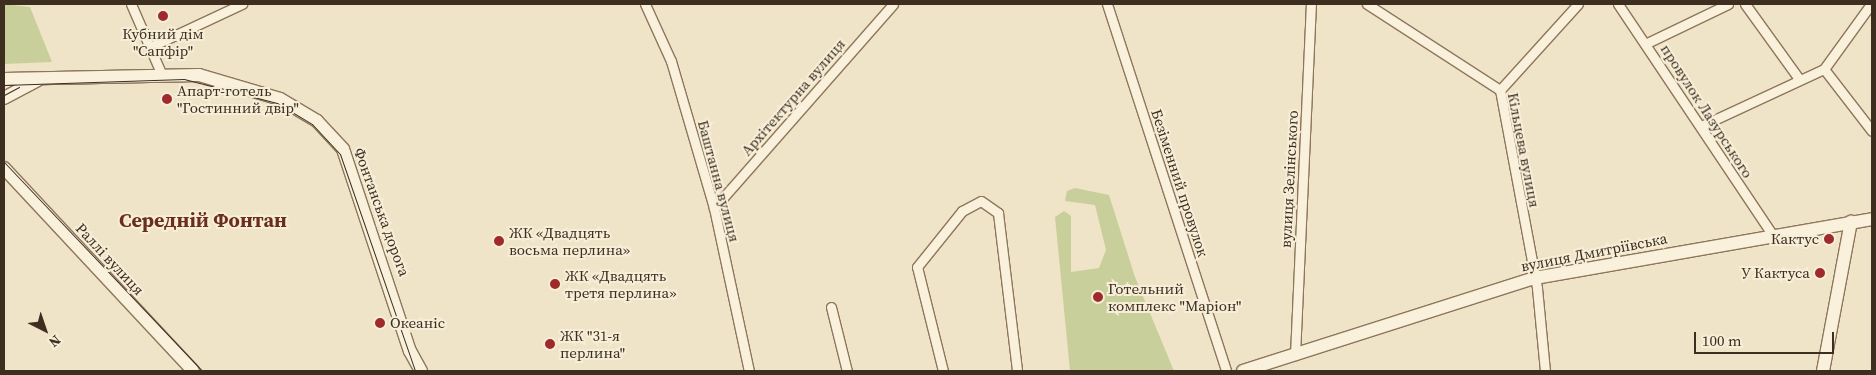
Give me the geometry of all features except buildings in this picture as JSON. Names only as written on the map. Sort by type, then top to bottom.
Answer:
[{"type":"main road","name":"Фонтанська дорога","points":[[4,79],[161,73],[199,75],[280,100],[331,134],[343,149],[410,351],[422,371]]},
{"type":"main road","points":[[4,98],[47,76]]},
{"type":"main road","name":"Раллі вулиця","points":[[4,168],[193,371]]},
{"type":"main road","name":"вулиця Дмитріївська","points":[[1243,371],[1535,278],[1772,234],[1872,219]]},
{"type":"main road","points":[[1823,371],[1851,222]]},
{"type":"street","points":[[131,4],[161,73]]},
{"type":"street","points":[[150,47],[242,4]]},
{"type":"street","name":"Баштанна вулиця","points":[[645,4],[670,61],[714,208],[749,371]]},
{"type":"street","name":"Архітектурна вулиця","points":[[714,208],[893,4]]},
{"type":"street","name":"Безіменний провулок","points":[[1107,4],[1226,371]]},
{"type":"street","name":"вулиця Зелінського","points":[[1295,354],[1311,4]]},
{"type":"street","name":"Кільцева вулиця","points":[[1367,4],[1500,90],[1535,278],[1545,371]]},
{"type":"street","points":[[1500,90],[1578,4]]},
{"type":"street","name":"провулок Лазурського","points":[[1618,4],[1647,43],[1772,234]]},
{"type":"street","points":[[1647,43],[1728,4]]},
{"type":"street","points":[[1746,4],[1800,80]]},
{"type":"street","points":[[1701,126],[1824,69],[1870,4]]},
{"type":"street","points":[[1824,69],[1872,131]]},
{"type":"street","points":[[943,371],[917,267],[962,211],[981,201],[998,213],[1017,371]]},
{"type":"street","points":[[831,307],[847,371]]},
{"type":"green space","points":[[4,4],[30,7],[52,62],[4,64]]},
{"type":"green space","points":[[1075,188],[1109,195],[1135,277],[1174,371],[1070,371],[1055,217],[1064,211],[1071,216],[1071,272],[1099,268],[1106,250],[1095,205],[1065,201],[1067,191]]},
{"type":"tram line","points":[[4,85],[184,79],[277,103],[312,124],[340,154],[415,371]]},
{"type":"tram line","points":[[4,95],[19,87]]},
{"type":"tram line","points":[[4,162],[202,371]]},
{"type":"place","name":"Кубний дім \"Сапфір\"","points":[[163,16]]},
{"type":"place","name":"Апарт-готель \"Гостинний двір\"","points":[[167,99]]},
{"type":"place","name":"Кактус","points":[[1829,239]]},
{"type":"place","name":"ЖК «Двадцять восьма перлина»","points":[[499,241]]},
{"type":"place","name":"У Кактуса","points":[[1820,273]]},
{"type":"place","name":"ЖК «Двадцять третя перлина»","points":[[555,284]]},
{"type":"place","name":"Готельний комплекс \"Маріон\"","points":[[1098,297]]},
{"type":"place","name":"Океаніс","points":[[380,323]]},
{"type":"place","name":"ЖК \"31-я перлина\"","points":[[550,344]]},
{"type":"district","name":"Середній Фонтан","points":[[203,220]]}]
